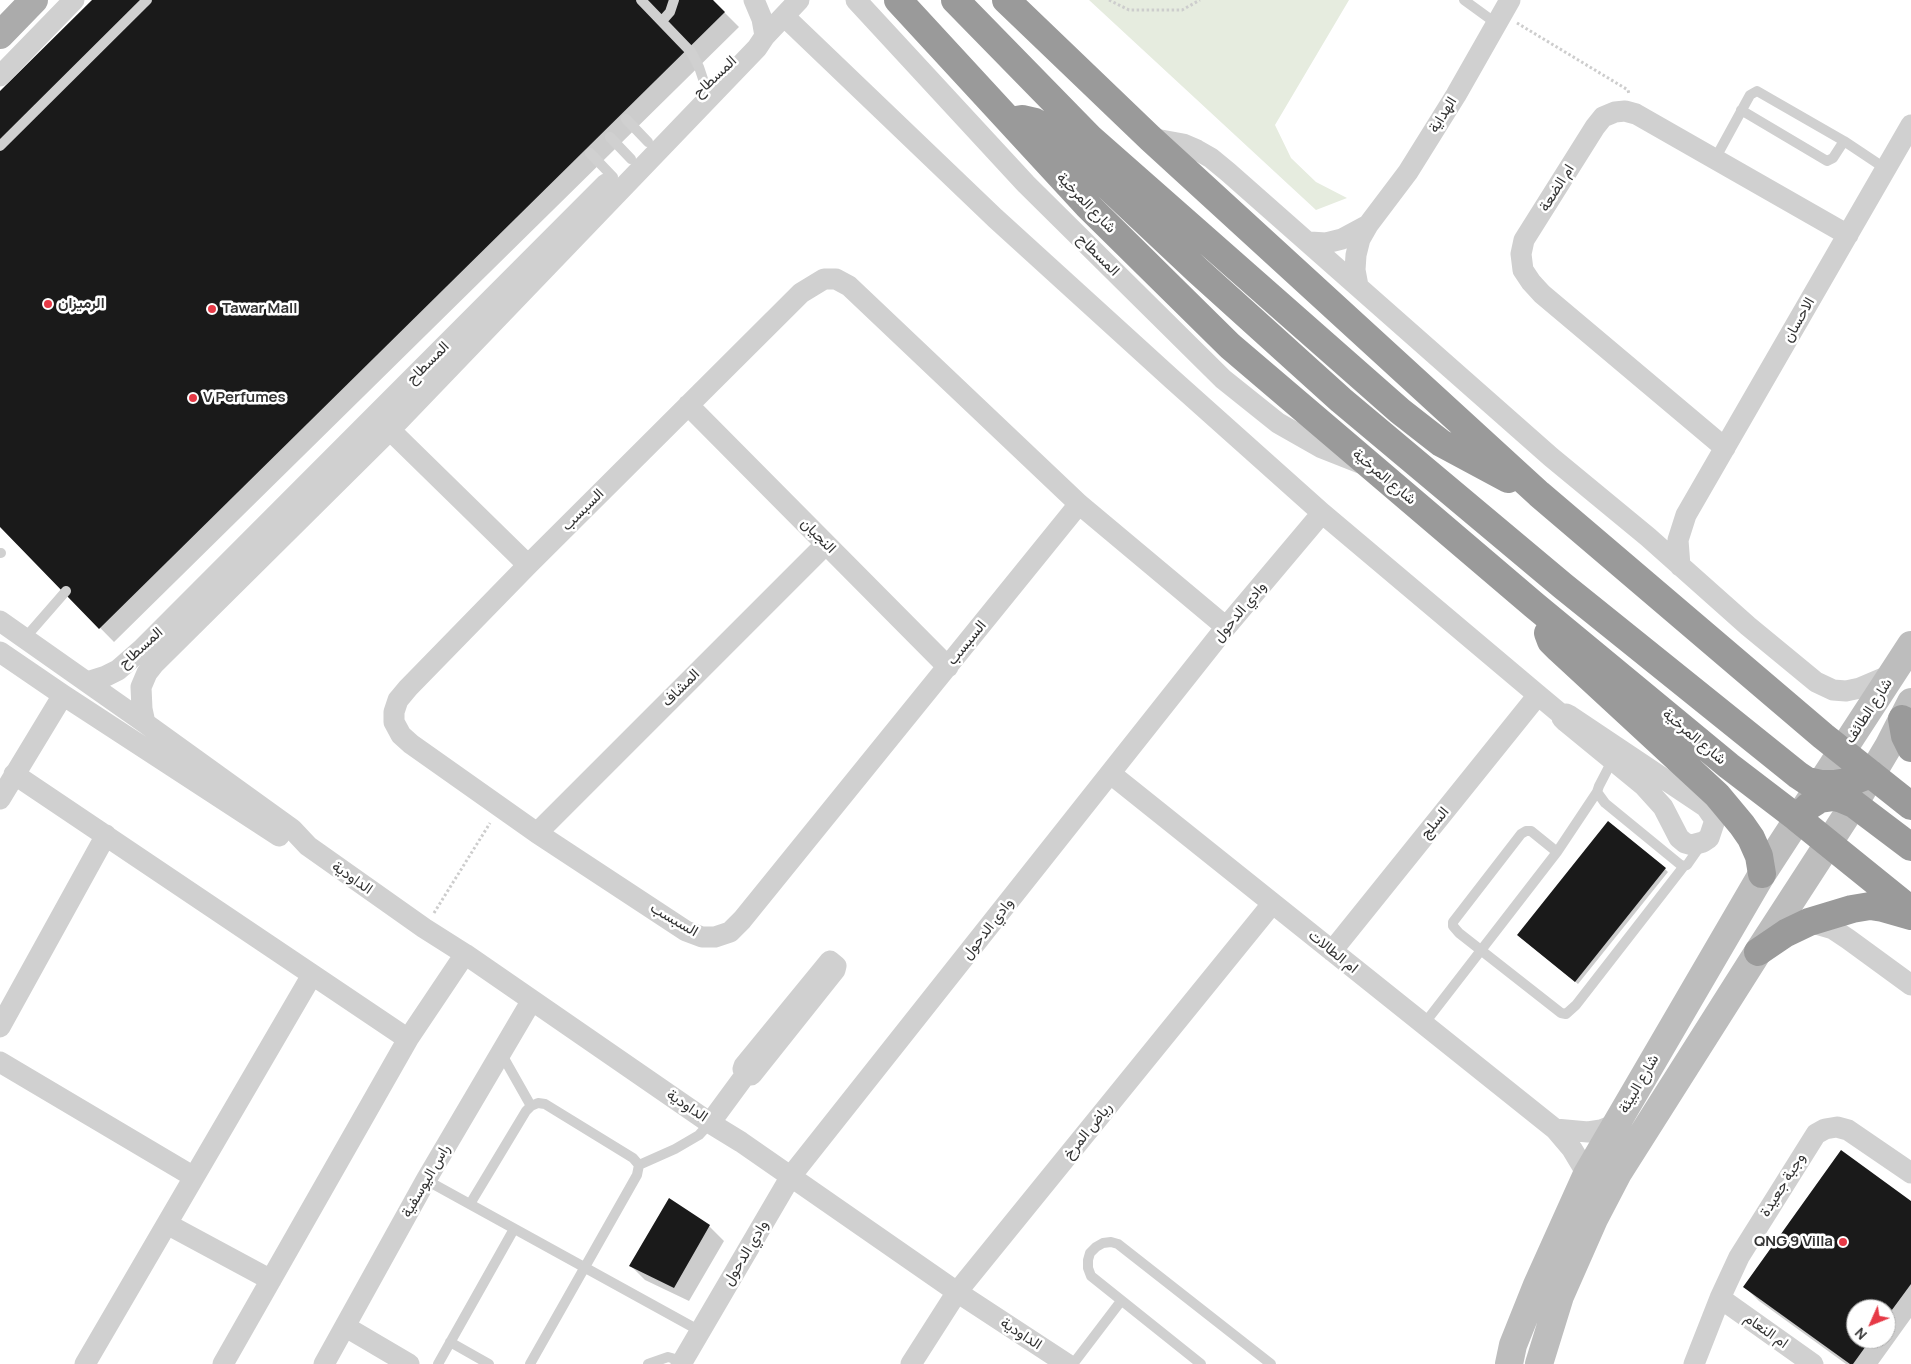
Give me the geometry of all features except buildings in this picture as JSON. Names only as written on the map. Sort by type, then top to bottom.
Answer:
[{"type":"highway","name":"شارع المرخية","points":[[898,0],[1088,206],[1230,346],[1546,615],[1729,766],[1911,910]]},
{"type":"highway","points":[[955,0],[1090,138],[1400,411],[1441,443],[1539,494]]},
{"type":"highway","points":[[1006,0],[1150,138],[1539,494],[1843,752],[1911,806]]},
{"type":"highway","points":[[1010,122],[1022,119],[1035,122],[1046,128],[1266,333],[1424,470],[1563,586],[1798,775],[1807,781],[1821,784],[1844,782],[1871,774]]},
{"type":"highway","points":[[1546,615],[1546,630],[1551,641],[1717,795],[1733,814],[1756,848],[1762,874]]},
{"type":"highway","points":[[1906,711],[1905,736],[1911,748]]},
{"type":"highway","points":[[1797,818],[1814,802],[1826,798],[1842,799],[1854,804],[1911,847]]},
{"type":"highway","points":[[1758,952],[1786,933],[1810,922],[1852,909],[1870,906],[1911,916]]},
{"type":"main road","points":[[0,36],[34,0]]},
{"type":"street","points":[[0,76],[74,0]]},
{"type":"street","points":[[754,0],[762,19],[765,36]]},
{"type":"street","name":"المسطاح","points":[[145,723],[140,697],[141,687],[147,673],[154,664],[390,430],[752,43],[765,36],[799,0]]},
{"type":"street","name":"المسطاح","points":[[856,0],[1026,184],[1223,379],[1278,423],[1322,448],[1374,468]]},
{"type":"street","name":"الهداية","points":[[1358,286],[1355,270],[1360,239],[1368,225],[1408,172],[1503,13]]},
{"type":"street","points":[[784,16],[995,218],[1172,379],[1322,512],[1562,715],[1563,719],[1655,798],[1669,816],[1679,838],[1685,843],[1692,845],[1709,838],[1714,826],[1713,815],[1706,807],[1570,716],[1562,715]]},
{"type":"street","name":"المسطاح","points":[[87,682],[118,670],[142,649],[648,142],[709,90]]},
{"type":"street","name":"ام الضعة","points":[[1725,448],[1542,294],[1523,270],[1521,254],[1524,240],[1595,127],[1603,118],[1615,112],[1625,111],[1636,114],[1848,235]]},
{"type":"street","name":"الاحسان","points":[[1680,566],[1678,540],[1686,515],[1910,130]]},
{"type":"street","points":[[1150,138],[1183,144],[1211,158],[1310,242],[1551,457],[1648,537],[1748,626],[1816,682],[1834,690],[1846,691],[1860,688],[1894,674]]},
{"type":"street","name":"الهداية","points":[[1310,242],[1326,243],[1342,239],[1368,225]]},
{"type":"street","name":"السبسب","points":[[1079,504],[742,920],[730,932],[715,937],[702,937],[686,931],[537,833],[411,744],[401,735],[394,722],[394,712],[398,700],[408,688],[528,565],[801,293],[824,279],[836,279],[849,286],[1079,504],[1226,627]]},
{"type":"street","name":"النجيان","points":[[688,405],[948,667]]},
{"type":"street","points":[[390,430],[528,565]]},
{"type":"street","name":"وادي الدحول","points":[[682,1363],[792,1176],[1226,627],[1322,512]]},
{"type":"street","name":"الاحسان","points":[[1648,537],[1665,531],[1686,515]]},
{"type":"street","name":"المشاف","points":[[537,833],[826,544]]},
{"type":"street","name":"الداودية","points":[[0,621],[115,701],[286,825],[308,846],[424,928],[465,954],[710,1123],[792,1176],[957,1292],[1067,1364]]},
{"type":"street","name":"شارع الطائف","points":[[1821,784],[1911,645]]},
{"type":"street","name":"الداودية","points":[[0,652],[10,665],[63,696],[267,828],[287,840],[308,846]]},
{"type":"street","points":[[88,712],[115,701],[147,673]]},
{"type":"street","name":"السلج","points":[[1332,951],[1538,695]]},
{"type":"street","points":[[0,799],[63,696]]},
{"type":"street","points":[[1871,774],[1888,747],[1906,711]]},
{"type":"street","points":[[14,774],[408,1039]]},
{"type":"street","name":"ام الطالات","points":[[1110,774],[1555,1129],[1572,1149],[1587,1174]]},
{"type":"street","name":"شارع البيئة","points":[[1539,1364],[1560,1296],[1594,1219],[1618,1173],[1829,844],[1871,774]]},
{"type":"street","name":"شارع البيئة","points":[[1509,1364],[1513,1345],[1537,1285],[1587,1174],[1762,874],[1821,784]]},
{"type":"street","points":[[0,1027],[106,835]]},
{"type":"street","name":"رياض المرخ","points":[[910,1364],[957,1292],[1272,904]]},
{"type":"street","points":[[1810,922],[1833,930],[1848,939],[1911,985]]},
{"type":"street","points":[[223,1364],[408,1039],[465,954]]},
{"type":"street","points":[[85,1364],[312,974]]},
{"type":"street","name":"راس اليوسفية","points":[[324,1364],[426,1180],[532,1000]]},
{"type":"street","points":[[710,1123],[746,1074],[751,1075],[754,1072],[788,1021]]},
{"type":"street","points":[[0,1062],[194,1177]]},
{"type":"street","points":[[1555,1129],[1588,1132],[1601,1130],[1616,1124]]},
{"type":"street","name":"وجبة جعيدة","points":[[1694,1364],[1720,1298],[1739,1257],[1816,1134],[1825,1129],[1837,1127],[1848,1130],[1861,1137],[1911,1173]]},
{"type":"street","points":[[167,1224],[271,1280]]},
{"type":"street","name":"ام النعام","points":[[1720,1298],[1813,1364]]},
{"type":"street","points":[[346,1327],[409,1364]]},
{"type":"lane","points":[[0,146],[147,0]]},
{"type":"lane","points":[[641,0],[692,52],[709,90]]},
{"type":"lane","points":[[662,21],[674,5],[674,0]]},
{"type":"lane","points":[[1464,0],[1503,13]]},
{"type":"lane","points":[[1715,158],[1750,95],[1756,91],[1844,141],[1886,169]]},
{"type":"lane","points":[[1741,110],[1827,161],[1833,158],[1844,141]]},
{"type":"lane","points":[[626,119],[648,142]]},
{"type":"lane","points":[[610,136],[631,159]]},
{"type":"lane","points":[[590,153],[613,177]]},
{"type":"lane","points":[[25,638],[66,591]]},
{"type":"lane","points":[[1424,1024],[1557,852],[1598,792],[1599,786],[1612,762]]},
{"type":"lane","points":[[1598,792],[1605,803],[1679,864],[1684,866]]},
{"type":"lane","points":[[1557,852],[1531,831],[1521,834],[1455,918],[1453,926],[1560,1014],[1566,1014],[1576,1005],[1703,842]]},
{"type":"lane","points":[[501,1053],[531,1106]]},
{"type":"lane","points":[[470,1204],[526,1111],[538,1103],[546,1104],[633,1158],[639,1165]]},
{"type":"lane","points":[[639,1165],[675,1149],[699,1135],[710,1123]]},
{"type":"lane","points":[[530,1364],[637,1175],[639,1165]]},
{"type":"lane","points":[[426,1180],[700,1332]]},
{"type":"lane","points":[[438,1364],[514,1228]]},
{"type":"lane","points":[[1201,1364],[1091,1276],[1088,1260],[1090,1253],[1096,1247],[1110,1242],[1118,1244],[1271,1364]]},
{"type":"lane","points":[[1073,1364],[1121,1301]]},
{"type":"lane","points":[[450,1342],[489,1364]]},
{"type":"lane","points":[[648,1364],[668,1357],[682,1363]]},
{"type":"path","points":[[1109,0],[1129,10],[1182,10],[1200,0]]},
{"type":"path","points":[[1503,13],[1628,90],[1636,114]]},
{"type":"path","points":[[424,928],[500,808]]},
{"type":"shaded area","points":[[1089,0],[1349,0],[1275,125],[1291,158],[1316,182],[1347,198],[1316,210]]},
{"type":"place","name":"الرميزان","points":[[48,304]]},
{"type":"place","name":"Tawar Mall","points":[[212,309]]},
{"type":"place","name":"V Perfumes","points":[[193,398]]},
{"type":"place","name":"QNG 9 Villa","points":[[1843,1242]]}]
